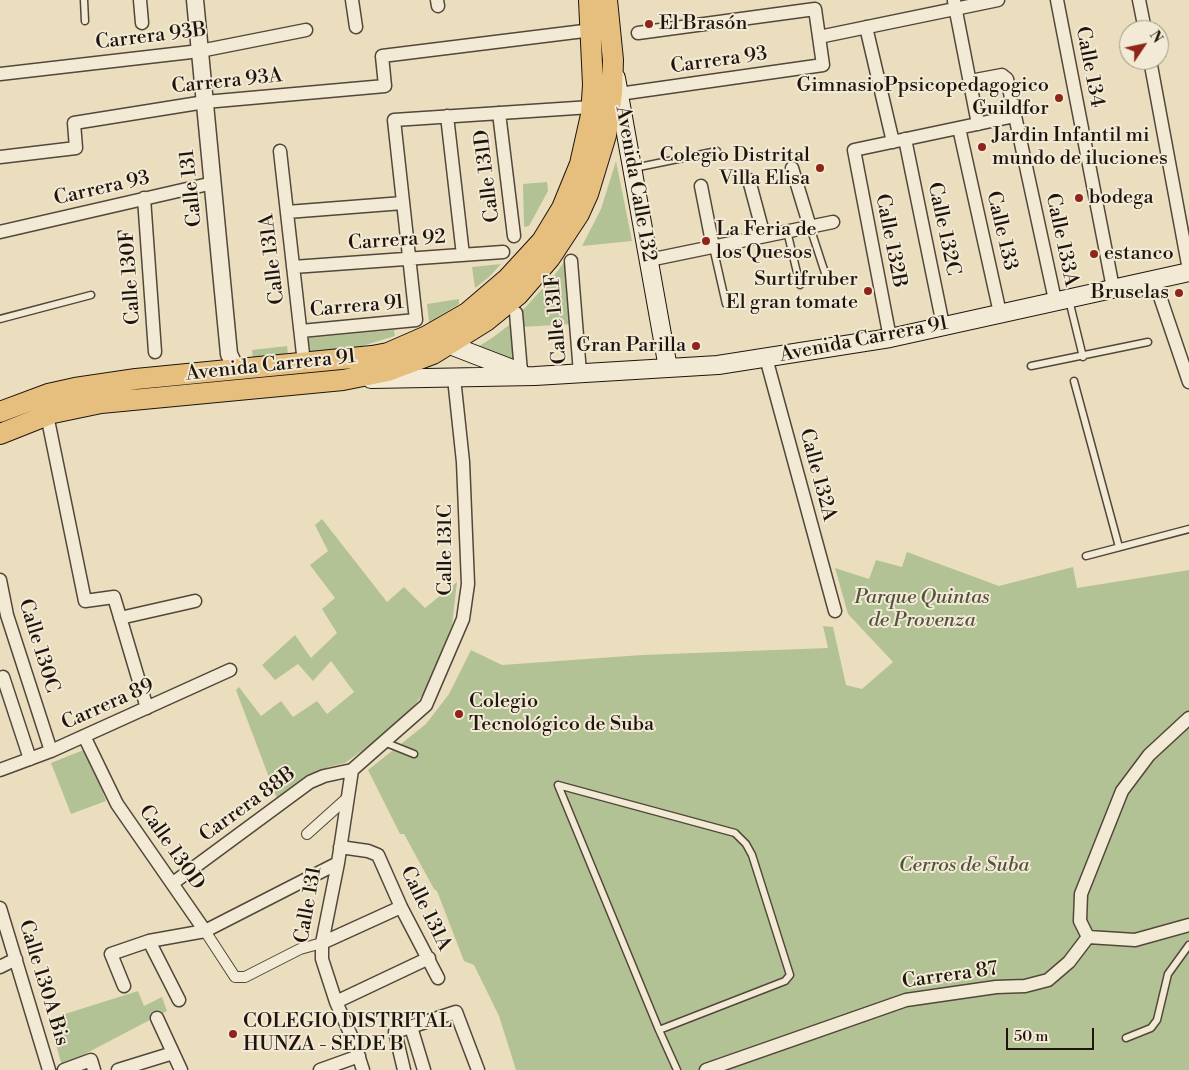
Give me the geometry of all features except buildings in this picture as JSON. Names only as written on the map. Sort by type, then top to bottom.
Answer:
[{"type":"main road","points":[[422,328],[456,320],[484,301],[542,241],[562,208],[580,164],[591,107],[592,30],[589,0]]},
{"type":"main road","name":"Avenida Calle 132","points":[[607,0],[613,60],[668,368]]},
{"type":"main road","points":[[343,380],[404,366],[449,345],[486,321],[518,295],[550,258],[579,214],[600,159],[606,135],[612,93],[613,60]]},
{"type":"main road","name":"Avenida Carrera 91","points":[[0,434],[46,415],[119,400],[343,380],[580,373],[718,365],[890,338],[1189,271]]},
{"type":"main road","name":"Avenida Carrera 91","points":[[0,412],[48,394],[74,388],[136,379],[237,371],[380,354],[422,328],[449,345],[528,374]]},
{"type":"street","points":[[140,0],[142,23]]},
{"type":"street","name":"Calle 131","points":[[195,0],[230,354],[237,371]]},
{"type":"street","points":[[352,0],[356,27]]},
{"type":"street","points":[[638,33],[815,9],[819,37],[955,4],[998,0]]},
{"type":"street","name":"Calle 134","points":[[1058,0],[1113,288]]},
{"type":"street","points":[[1139,0],[1143,20]]},
{"type":"street","points":[[955,4],[978,124]]},
{"type":"street","name":"Calle 132C","points":[[866,26],[899,141],[943,325]]},
{"type":"street","name":"Carrera 93B","points":[[0,74],[200,51],[306,30]]},
{"type":"street","name":"Carrera 93A","points":[[0,157],[76,148],[74,123],[205,102],[385,86],[382,56],[592,30]]},
{"type":"street","name":"Carrera 93","points":[[619,94],[823,65],[819,37]]},
{"type":"street","points":[[1152,70],[1189,271]]},
{"type":"street","name":"Calle 133A","points":[[970,81],[1004,76],[1062,299]]},
{"type":"street","points":[[422,328],[409,259],[394,120],[591,107]]},
{"type":"street","name":"Calle 131D","points":[[499,113],[514,236]]},
{"type":"street","points":[[447,116],[463,255]]},
{"type":"street","points":[[899,141],[1015,116]]},
{"type":"street","name":"Calle 133","points":[[959,128],[1000,313]]},
{"type":"street","name":"Calle 132B","points":[[890,338],[854,150],[899,141]]},
{"type":"street","name":"Calle 131A","points":[[280,151],[304,363]]},
{"type":"street","points":[[792,168],[810,227]]},
{"type":"street","points":[[750,180],[764,236]]},
{"type":"street","name":"Carrera 93","points":[[0,232],[213,183]]},
{"type":"street","points":[[701,186],[713,247]]},
{"type":"street","name":"Calle 130F","points":[[144,198],[155,352]]},
{"type":"street","points":[[287,212],[403,203]]},
{"type":"street","points":[[649,260],[833,222]]},
{"type":"street","name":"Carrera 92","points":[[293,267],[503,252]]},
{"type":"street","name":"Calle 131F","points":[[570,261],[580,373]]},
{"type":"street","points":[[1154,279],[1189,382]]},
{"type":"street","points":[[516,313],[528,374]]},
{"type":"street","name":"Carrera 91","points":[[300,330],[422,328]]},
{"type":"street","name":"Calle 132A","points":[[766,358],[782,405],[833,606]]},
{"type":"street","name":"Calle 131C","points":[[352,770],[426,705],[463,618],[468,584],[467,551],[462,462],[454,378]]},
{"type":"street","points":[[46,415],[85,601],[114,597],[147,708]]},
{"type":"street","name":"Calle 130C","points":[[0,580],[8,614],[51,751]]},
{"type":"street","points":[[120,618],[195,601]]},
{"type":"street","name":"Carrera 89","points":[[0,770],[51,751],[230,670]]},
{"type":"street","points":[[26,671],[2,678],[30,759]]},
{"type":"street","points":[[1189,718],[1149,756],[1122,791],[1081,894],[1080,921],[1088,937],[1135,940],[1189,925]]},
{"type":"street","name":"Calle 130D","points":[[84,736],[118,804],[235,977],[245,977],[300,949],[322,942]]},
{"type":"street","name":"Calle 131","points":[[352,770],[346,799],[338,863],[322,942],[322,959],[336,1002],[363,1070]]},
{"type":"street","name":"Carrera 88B","points":[[173,883],[310,782],[324,776],[352,770]]},
{"type":"street","points":[[307,834],[346,799]]},
{"type":"street","name":"Calle 131A","points":[[340,847],[368,851],[378,855],[401,907],[438,978]]},
{"type":"street","points":[[124,986],[111,954],[149,941],[205,931],[338,863]]},
{"type":"street","points":[[322,942],[401,907]]},
{"type":"street","name":"Calle 130A Bis","points":[[0,908],[49,1070]]},
{"type":"street","name":"Carrera 87","points":[[706,1070],[906,1000],[996,987],[1025,986],[1048,980],[1069,962],[1088,937]]},
{"type":"street","points":[[149,941],[179,1000]]},
{"type":"street","points":[[336,1002],[428,958]]},
{"type":"street","points":[[0,967],[16,959]]},
{"type":"street","points":[[404,1070],[396,1032],[456,1012],[478,1070]]},
{"type":"street","points":[[157,1018],[181,1070]]},
{"type":"street","points":[[411,1026],[424,1070]]},
{"type":"street","points":[[118,1070],[173,1053]]},
{"type":"street","points":[[320,1070],[359,1056]]},
{"type":"street","points":[[64,1070],[93,1065]]},
{"type":"lane","points":[[84,0],[85,21]]},
{"type":"lane","points":[[632,168],[717,151]]},
{"type":"lane","points":[[810,227],[826,276]]},
{"type":"lane","points":[[787,231],[800,285]]},
{"type":"lane","points":[[713,247],[726,304]]},
{"type":"lane","points":[[0,319],[92,295]]},
{"type":"lane","points":[[1062,299],[1083,357]]},
{"type":"lane","points":[[1031,366],[1083,357],[1148,342]]},
{"type":"lane","points":[[1074,381],[1119,547]]},
{"type":"lane","points":[[1086,556],[1189,529]]},
{"type":"lane","points":[[384,742],[414,754]]},
{"type":"lane","points":[[659,1030],[785,981],[790,975],[752,855],[746,844],[735,833],[558,785],[659,1030],[677,1070]]},
{"type":"lane","points":[[1126,1038],[1151,1028],[1157,1020],[1168,974],[1189,945]]},
{"type":"green space","points":[[616,161],[632,241],[582,246],[601,209]]},
{"type":"green space","points":[[547,182],[548,191],[529,226],[524,227],[523,184]]},
{"type":"green space","points":[[568,257],[573,324],[521,327],[521,312],[553,277]]},
{"type":"green space","points":[[501,264],[489,277],[475,288],[472,267]]},
{"type":"green space","points":[[459,299],[459,304],[429,322],[427,304]]},
{"type":"green space","points":[[513,322],[516,365],[473,350],[492,338]]},
{"type":"green space","points":[[394,330],[395,336],[362,346],[310,353],[308,338]]},
{"type":"green space","points":[[287,346],[288,355],[253,359],[252,350]]},
{"type":"green space","points":[[322,519],[387,602],[404,587],[425,608],[457,582],[452,625],[424,693],[399,724],[345,763],[328,767],[279,804],[236,690],[239,687],[261,716],[281,701],[293,717],[317,701],[327,714],[354,692],[331,661],[313,681],[298,664],[275,680],[262,665],[295,635],[311,658],[337,633],[322,609],[335,598],[310,565],[328,551],[315,525]]},
{"type":"green space","name":"Cerros de Suba","points":[[907,552],[999,586],[1073,567],[1077,588],[1189,570],[1189,1070],[516,1070],[499,1016],[474,965],[464,961],[437,891],[434,889],[404,834],[400,834],[368,770],[426,724],[449,694],[471,650],[502,665],[642,655],[828,648],[823,626],[833,627],[846,685],[862,689],[893,662],[848,614],[835,568],[869,579],[876,560],[902,567]]},
{"type":"green space","points":[[86,749],[106,801],[71,814],[51,763]]},
{"type":"green space","points":[[138,991],[144,1006],[162,997],[167,1011],[62,1066],[49,1019]]},
{"type":"place","name":"El Brasón","points":[[649,24]]},
{"type":"place","name":"GimnasioPpsicopedagogico Guildfor","points":[[1059,98]]},
{"type":"place","name":"Jardin Infantil mi mundo de iluciones","points":[[982,147]]},
{"type":"place","name":"Colegio Distrital Villa Elisa","points":[[820,168]]},
{"type":"place","name":"bodega","points":[[1079,198]]},
{"type":"place","name":"La Feria de los Quesos","points":[[706,241]]},
{"type":"place","name":"estanco","points":[[1094,254]]},
{"type":"place","name":"Surtifruber El gran tomate","points":[[868,291]]},
{"type":"place","name":"Bruselas","points":[[1179,293]]},
{"type":"place","name":"Gran Parilla","points":[[696,346]]},
{"type":"place","name":"Colegio Tecnológico de Suba","points":[[459,714]]},
{"type":"place","name":"COLEGIO DISTRITAL HUNZA - SEDE B","points":[[233,1034]]},
{"type":"park label","name":"Parque Quintas de Provenza","points":[[922,610]]}]
